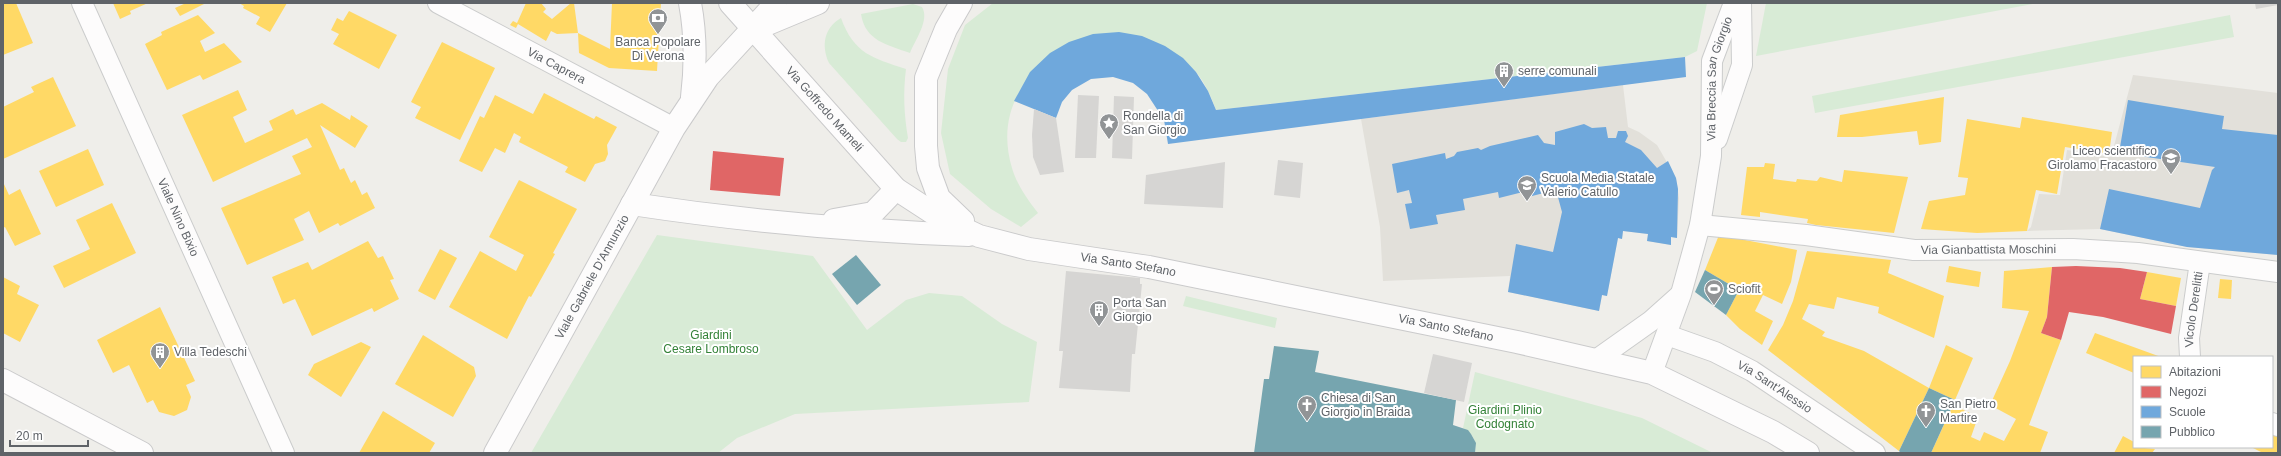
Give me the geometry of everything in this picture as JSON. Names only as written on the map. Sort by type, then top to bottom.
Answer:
[{"type":"street","name":"Viale Nino Bixio","points":[[82,3],[284,453]]},
{"type":"street","name":"Via Caprera","points":[[438,3],[674,128]]},
{"type":"street","name":"Viale Gabriele D'Annunzio","points":[[690,3],[695,30],[696,65],[691,102]]},
{"type":"street","name":"Via Goffredo Mameli","points":[[730,3],[896,189],[939,217],[979,236],[1029,249],[1068,255]]},
{"type":"street","points":[[753,30],[776,3]]},
{"type":"street","points":[[753,30],[818,3]]},
{"type":"street","points":[[961,3],[946,29],[926,78],[926,146],[928,168],[939,198],[979,236]]},
{"type":"street","name":"Via Breccia San Giorgio","points":[[1652,373],[1681,294],[1700,225],[1711,156],[1712,61],[1734,3]]},
{"type":"street","name":"Via Breccia San Giorgio","points":[[1711,156],[1742,65],[1741,3]]},
{"type":"street","name":"Viale Gabriele D'Annunzio","points":[[495,453],[674,128],[708,77],[753,30]]},
{"type":"street","name":"Via Goffredo Mameli","points":[[810,225],[873,212],[896,189]]},
{"type":"street","name":"Via Goffredo Mameli","points":[[632,204],[810,225],[894,233],[979,236]]},
{"type":"street","name":"Via Gianbattista Moschini","points":[[1700,225],[1806,236],[1914,250],[2073,249],[2138,252],[2278,272]]},
{"type":"street","name":"Via Santo Stefano","points":[[1068,255],[1149,267],[1652,373],[1773,432],[1808,453]]},
{"type":"street","name":"Vicolo Derelitti","points":[[2190,356],[2188,338],[2200,262]]},
{"type":"street","points":[[1596,360],[1651,321],[1681,294]]},
{"type":"street","name":"Via Sant'Alessio","points":[[1667,335],[1715,352],[1752,371],[1875,453]]},
{"type":"street","points":[[3,380],[131,450]]},
{"type":"street","points":[[272,453],[275,432]]},
{"type":"shaded area","name":"Liceo scientifico Girolamo Fracastoro","points":[[2133,75],[2278,93],[2278,255],[2187,247],[2100,229],[2027,231],[2031,227],[2039,194],[2060,195],[2067,150],[2111,157]]},
{"type":"shaded area","name":"Scuola Media Statale Valerio Catullo","points":[[1623,85],[1628,127],[1639,132],[1657,145],[1676,178],[1679,198],[1677,238],[1671,237],[1671,245],[1647,241],[1648,234],[1623,231],[1622,239],[1618,238],[1607,296],[1602,295],[1599,311],[1508,292],[1510,276],[1383,281],[1380,227],[1361,119]]},
{"type":"green space","points":[[993,3],[1707,3],[1697,51],[1685,57],[1216,110],[1208,90],[1196,72],[1167,51],[1133,41],[1098,42],[1065,52],[1037,70],[1017,96],[1008,129],[1014,174],[1023,192],[1038,213],[1021,227],[991,209],[950,174],[941,133],[948,69],[965,25]]},
{"type":"green space","points":[[1766,3],[2038,3],[1756,56]]},
{"type":"green space","points":[[913,4],[922,7],[924,18],[921,30],[910,53],[879,41],[872,36],[863,23],[861,14]]},
{"type":"green space","points":[[2230,15],[2234,37],[1815,113],[1812,96]]},
{"type":"green space","points":[[841,18],[852,40],[866,53],[874,58],[906,69],[904,104],[908,138],[906,142],[901,142],[897,139],[829,63],[825,50],[826,38],[831,27]]},
{"type":"green space","name":"Giardini Cesare Lombroso","points":[[657,235],[813,256],[867,330],[906,300],[929,293],[962,296],[1002,324],[1037,342],[1029,402],[795,414],[737,438],[718,453],[531,453]]},
{"type":"green space","points":[[1186,296],[1277,318],[1275,328],[1183,306]]},
{"type":"green space","name":"Giardini Plinio Codognato","points":[[1475,372],[1642,418],[1713,453],[1475,453],[1474,438],[1463,428]]},
{"type":"building: Abitazioni","points":[[3,3],[16,3],[33,43],[3,55]]},
{"type":"building: Abitazioni","points":[[113,3],[148,3],[130,11],[131,14],[120,19]]},
{"type":"building: Abitazioni","points":[[186,3],[204,4],[180,16],[175,8]]},
{"type":"building: Abitazioni","points":[[239,3],[287,3],[270,32],[256,24],[260,17],[243,8],[244,6]]},
{"type":"building: Abitazioni","points":[[526,3],[541,3],[546,9],[543,12],[552,19],[571,3],[574,3],[578,33],[557,34],[551,31],[546,41],[518,24],[516,28],[510,25],[513,21],[517,23]]},
{"type":"building: Abitazioni","points":[[612,3],[661,3],[657,71],[609,68],[579,53],[578,33],[610,49]]},
{"type":"building: Abitazioni","points":[[349,11],[397,35],[379,69],[333,44],[339,34],[331,30],[337,18],[343,21]]},
{"type":"building: Abitazioni","points":[[198,15],[215,33],[200,41],[205,52],[224,43],[242,62],[203,80],[200,75],[167,90],[145,44],[162,35],[161,32]]},
{"type":"building: Abitazioni","points":[[442,42],[495,68],[460,140],[415,118],[421,107],[411,102]]},
{"type":"building: Abitazioni","points":[[53,77],[76,126],[3,159],[3,107],[34,92],[31,87]]},
{"type":"building: Abitazioni","points":[[238,90],[247,110],[233,117],[245,143],[273,130],[269,121],[293,109],[296,115],[322,103],[350,120],[351,115],[368,126],[355,148],[320,125],[340,170],[344,168],[351,183],[355,180],[362,195],[367,192],[375,208],[340,226],[338,223],[319,233],[309,211],[294,219],[304,240],[247,265],[221,208],[301,174],[292,156],[312,147],[307,138],[213,182],[182,115]]},
{"type":"building: Abitazioni","points":[[544,93],[594,119],[596,116],[617,127],[607,145],[608,154],[605,161],[595,164],[585,182],[565,172],[568,167],[519,142],[521,137],[514,133],[505,153],[495,148],[482,172],[459,161],[480,116],[484,118],[495,95],[533,114]]},
{"type":"building: Abitazioni","points":[[1944,97],[1941,142],[1919,145],[1917,131],[1862,137],[1837,137],[1840,115]]},
{"type":"building: Abitazioni","points":[[2022,117],[2112,132],[2109,154],[2065,147],[2057,194],[2036,190],[2027,231],[1977,233],[1921,229],[1929,201],[1965,195],[1968,178],[1958,177],[1967,119],[2020,128]]},
{"type":"building: Abitazioni","points":[[88,149],[104,185],[56,207],[39,171]]},
{"type":"building: Abitazioni","points":[[1765,163],[1775,164],[1773,179],[1796,182],[1797,179],[1817,181],[1820,177],[1842,182],[1844,170],[1908,177],[1894,233],[1816,225],[1807,223],[1808,219],[1760,212],[1760,217],[1741,215],[1747,167],[1764,167]]},
{"type":"building: Abitazioni","points":[[519,180],[577,209],[553,253],[555,254],[531,297],[529,296],[507,339],[449,307],[480,251],[516,271],[524,255],[489,237]]},
{"type":"building: Abitazioni","points":[[3,182],[9,195],[20,189],[41,234],[15,246],[5,227],[3,228]]},
{"type":"building: Abitazioni","points":[[112,203],[136,253],[64,288],[53,266],[90,249],[76,220]]},
{"type":"building: Abitazioni","points":[[1719,235],[1797,250],[1791,282],[1782,304],[1763,295],[1755,311],[1773,321],[1762,345],[1740,329],[1726,315],[1739,290],[1705,270]]},
{"type":"building: Abitazioni","points":[[368,241],[378,258],[383,256],[394,279],[390,280],[399,299],[374,312],[372,308],[312,336],[295,299],[283,304],[272,277],[308,262],[312,270]]},
{"type":"building: Abitazioni","points":[[440,249],[457,258],[435,300],[418,291]]},
{"type":"building: Abitazioni","points":[[1807,251],[1891,260],[1888,273],[1944,296],[1934,338],[1878,313],[1879,307],[1837,297],[1834,309],[1809,304],[1802,319],[1825,332],[1822,336],[1864,351],[1929,388],[1899,451],[1768,350],[1783,325],[1793,301]]},
{"type":"building: Abitazioni","points":[[1949,266],[1981,272],[1979,287],[1946,282]]},
{"type":"building: Abitazioni","points":[[2052,267],[2047,317],[2041,333],[2061,340],[2029,425],[2048,432],[2040,453],[1931,453],[1953,405],[1978,417],[1971,437],[1980,441],[1984,432],[2004,441],[2016,419],[1990,405],[2010,361],[2029,311],[2002,308],[2004,271]]},
{"type":"building: Abitazioni","points":[[2147,272],[2181,278],[2176,306],[2140,299]]},
{"type":"building: Abitazioni","points":[[3,277],[20,286],[17,294],[39,305],[20,342],[3,333]]},
{"type":"building: Abitazioni","points":[[2220,279],[2232,280],[2231,299],[2218,298]]},
{"type":"building: Abitazioni","name":"Villa Tedeschi","points":[[160,307],[195,381],[186,385],[191,397],[187,410],[174,416],[159,412],[153,400],[147,403],[129,365],[113,373],[97,340]]},
{"type":"building: Abitazioni","points":[[2095,333],[2158,356],[2133,356],[2133,373],[2086,353]]},
{"type":"building: Abitazioni","points":[[423,335],[474,367],[476,376],[453,417],[395,384]]},
{"type":"building: Abitazioni","points":[[361,342],[371,347],[341,397],[308,375],[314,364]]},
{"type":"building: Abitazioni","points":[[1946,345],[1973,358],[1955,400],[1929,388]]},
{"type":"building: Abitazioni","points":[[383,411],[435,443],[429,453],[359,453]]},
{"type":"building: Abitazioni","points":[[2273,432],[2278,434],[2278,453],[2263,453],[2253,448],[2273,448]]},
{"type":"building: Abitazioni","points":[[2123,436],[2133,441],[2133,448],[2155,449],[2152,453],[2114,453]]},
{"type":"building: Negozi","points":[[713,151],[784,158],[780,196],[710,190]]},
{"type":"building: Negozi","points":[[2076,266],[2120,268],[2147,272],[2140,299],[2176,306],[2171,334],[2103,317],[2069,312],[2061,340],[2041,333],[2047,317],[2052,267]]},
{"type":"building: Scuole","name":"serre comunali","points":[[1119,32],[1142,36],[1165,46],[1183,58],[1196,72],[1208,91],[1216,110],[1685,57],[1686,77],[1168,144],[1164,120],[1147,94],[1133,83],[1113,77],[1091,79],[1072,90],[1062,102],[1056,118],[1014,101],[1030,72],[1050,53],[1069,42],[1093,34]]},
{"type":"building: Scuole","points":[[2128,100],[2224,116],[2222,129],[2278,135],[2278,255],[2187,247],[2100,229],[2109,189],[2200,208],[2212,170],[2215,167],[2119,153]]},
{"type":"building: Scuole","points":[[1584,124],[1592,128],[1606,127],[1608,138],[1616,138],[1618,131],[1626,131],[1628,136],[1625,142],[1641,150],[1657,168],[1668,161],[1676,178],[1678,189],[1677,238],[1671,237],[1671,245],[1647,241],[1648,234],[1623,231],[1622,239],[1618,238],[1607,296],[1602,295],[1599,311],[1508,292],[1516,244],[1553,252],[1562,212],[1556,190],[1528,197],[1527,191],[1499,198],[1498,192],[1463,199],[1465,210],[1436,215],[1438,224],[1410,229],[1405,204],[1412,203],[1409,190],[1397,193],[1392,164],[1445,153],[1446,159],[1454,156],[1457,152],[1478,148],[1481,150],[1490,146],[1538,135],[1544,143],[1555,145],[1555,132]]},
{"type":"building: Pubblico","points":[[856,255],[881,285],[857,305],[832,274]]},
{"type":"building: Pubblico","points":[[1705,270],[1739,290],[1726,315],[1695,292]]},
{"type":"building: Pubblico","points":[[1274,346],[1319,351],[1315,372],[1456,400],[1453,425],[1468,430],[1476,443],[1475,453],[1254,453],[1264,379],[1269,379]]},
{"type":"building: Pubblico","name":"San Pietro Martire","points":[[1929,388],[1955,400],[1931,453],[1901,453],[1899,451]]},
{"type":"building: Altro","points":[[2255,3],[2278,3],[2278,5],[2256,9]]},
{"type":"building: Altro","points":[[1078,95],[1099,96],[1096,158],[1075,158]]},
{"type":"building: Altro","points":[[1114,96],[1134,97],[1132,159],[1112,158]]},
{"type":"building: Altro","points":[[1034,109],[1056,118],[1064,172],[1040,175],[1033,157],[1032,135]]},
{"type":"building: Altro","points":[[1278,160],[1303,163],[1300,198],[1274,195]]},
{"type":"building: Altro","points":[[1225,162],[1223,208],[1144,204],[1146,175]]},
{"type":"building: Altro","name":"Porta San Giorgio","points":[[1066,271],[1140,278],[1140,284],[1142,284],[1135,354],[1132,354],[1130,392],[1059,388],[1063,351],[1059,351]]},
{"type":"building: Altro","points":[[1433,354],[1472,363],[1464,402],[1424,393]]},
{"type":"place","name":"Banca Popolare Di Verona","points":[[658,35]]},
{"type":"place","name":"serre comunali","points":[[1504,88]]},
{"type":"place","name":"Rondella di San Giorgio","points":[[1109,140]]},
{"type":"place","name":"Liceo scientifico Girolamo Fracastoro","points":[[2171,175]]},
{"type":"place","name":"Scuola Media Statale Valerio Catullo","points":[[1527,202]]},
{"type":"place","name":"Sciofit","points":[[1714,306]]},
{"type":"place","name":"Porta San Giorgio","points":[[1099,327]]},
{"type":"place","name":"Villa Tedeschi","points":[[160,369]]},
{"type":"place","name":"Chiesa di San Giorgio in Braida","points":[[1307,422]]},
{"type":"place","name":"San Pietro Martire","points":[[1926,428]]}]
